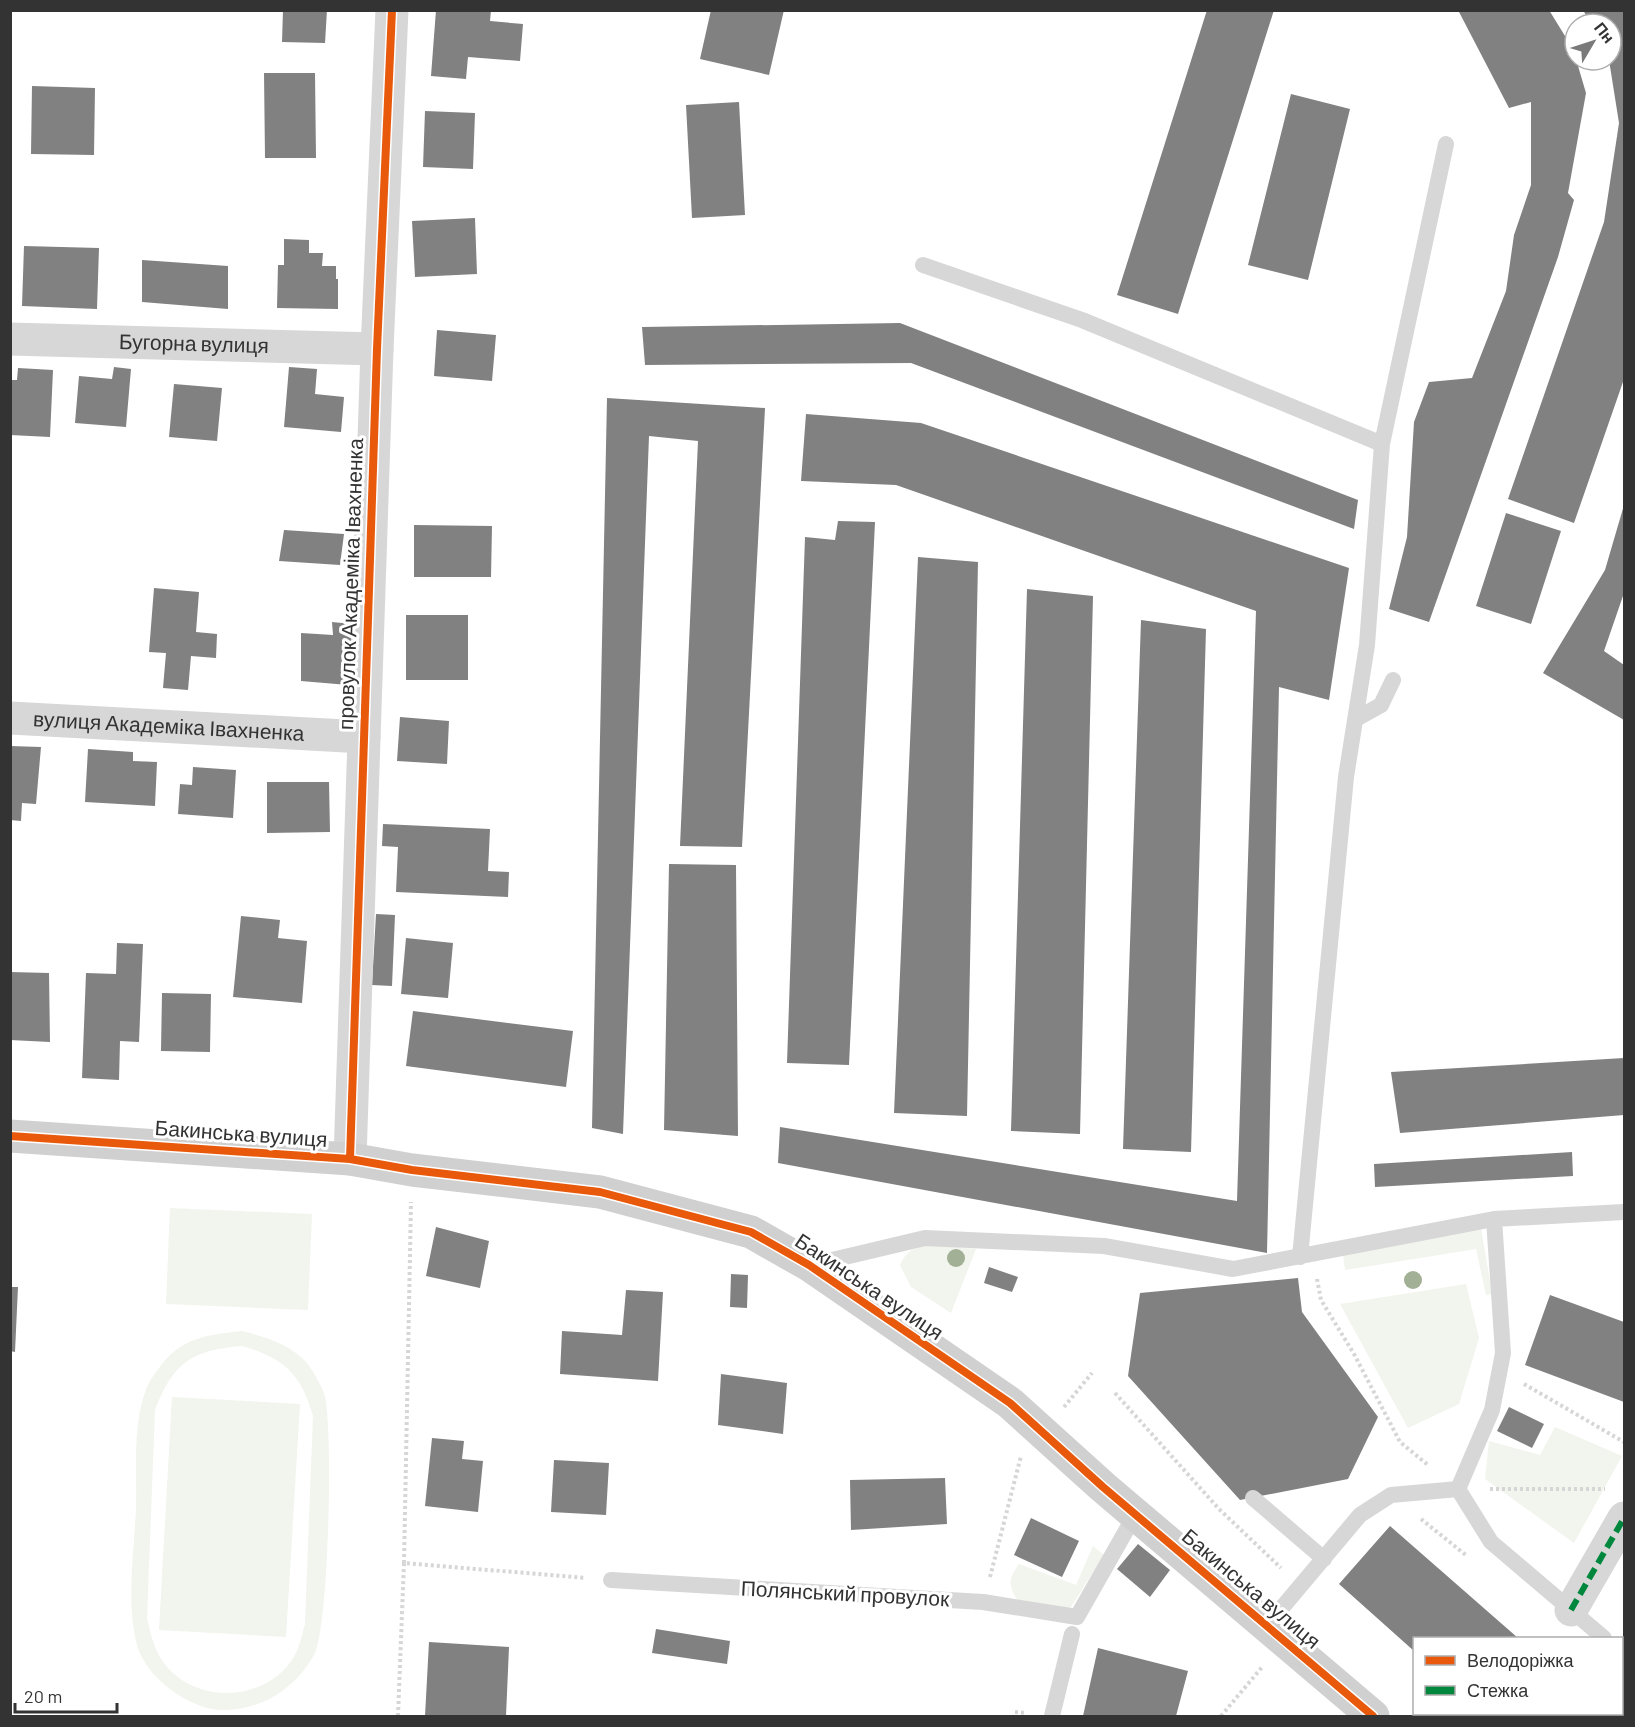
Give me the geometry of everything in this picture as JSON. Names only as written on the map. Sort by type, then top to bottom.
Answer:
[{"type":"street","name":"провулок Академіка Івахненка","points":[[350,1159],[377,349],[392,10]]},
{"type":"street","name":"Бугорна вулиця","points":[[10,339],[377,349]]},
{"type":"street","name":"вулиця Академіка Івахненка","points":[[10,718],[364,737]]},
{"type":"street","name":"Бакинська вулиця","points":[[10,1136],[350,1159],[412,1170],[600,1192],[751,1232],[809,1266],[1010,1403],[1135,1515],[1373,1716]]},
{"type":"street","points":[[1571,1610],[1624,1518]]},
{"type":"lane","points":[[1300,1257],[1346,777],[1367,645],[1382,444],[1446,144]]},
{"type":"lane","points":[[923,265],[1082,320],[1382,444]]},
{"type":"lane","points":[[1356,718],[1381,705],[1393,680]]},
{"type":"lane","points":[[809,1266],[925,1238],[1104,1246],[1233,1269],[1494,1219],[1624,1212]]},
{"type":"lane","points":[[1458,1490],[1492,1410],[1503,1353],[1494,1219]]},
{"type":"lane","points":[[1274,1632],[1275,1616],[1360,1515],[1391,1495],[1458,1490]]},
{"type":"lane","points":[[1458,1490],[1491,1542],[1603,1637]]},
{"type":"lane","points":[[1253,1498],[1324,1559]]},
{"type":"lane","name":"Полянський провулок","points":[[611,1580],[983,1602],[1077,1617],[1135,1515]]},
{"type":"lane","points":[[1052,1716],[1072,1634]]},
{"type":"path","points":[[398,1716],[404,1563],[412,1170]]},
{"type":"path","points":[[1321,1300],[1354,1354],[1400,1442],[1458,1490],[1608,1489]]},
{"type":"path","points":[[1500,1371],[1624,1442]]},
{"type":"path","points":[[1060,1412],[1092,1373]]},
{"type":"path","points":[[1115,1393],[1219,1509],[1260,1550]]},
{"type":"path","points":[[983,1602],[1021,1455]]},
{"type":"path","points":[[1391,1495],[1462,1551]]},
{"type":"path","points":[[404,1563],[611,1580]]},
{"type":"path","points":[[1221,1716],[1274,1632]]},
{"type":"shaded area","points":[[170,1208],[312,1214],[308,1310],[166,1304]]},
{"type":"shaded area","points":[[1481,1228],[1492,1294],[1486,1295],[1476,1249],[1345,1270],[1343,1254]]},
{"type":"shaded area","points":[[933,1245],[976,1249],[951,1313],[911,1287],[900,1265],[906,1255],[913,1250]]},
{"type":"shaded area","points":[[1466,1284],[1479,1338],[1459,1404],[1408,1428],[1340,1304]]},
{"type":"shaded area","points":[[242,1331],[277,1342],[293,1351],[307,1363],[320,1384],[325,1397],[329,1448],[328,1529],[323,1608],[314,1655],[298,1677],[278,1694],[254,1705],[227,1710],[200,1705],[173,1691],[150,1670],[137,1645],[131,1595],[136,1509],[137,1432],[142,1401],[147,1387],[170,1355],[186,1344],[204,1337]],"holes":[[[242,1346],[280,1362],[289,1370],[303,1389],[313,1416],[305,1624],[295,1655],[284,1670],[253,1689],[235,1693],[217,1692],[199,1688],[182,1680],[168,1668],[157,1651],[147,1618],[155,1410],[169,1381],[186,1362],[209,1351],[224,1348]]]},
{"type":"shaded area","points":[[172,1397],[300,1404],[286,1637],[159,1630]]},
{"type":"shaded area","points":[[1555,1427],[1622,1456],[1574,1543],[1485,1479],[1489,1441],[1540,1455]]},
{"type":"shaded area","points":[[1093,1546],[1104,1555],[1069,1610],[1018,1601],[1012,1591],[1011,1578],[1019,1564],[1076,1585]]},
{"type":"building","points":[[283,10],[327,10],[325,43],[282,42]]},
{"type":"building","points":[[436,10],[491,10],[490,21],[523,24],[520,61],[468,57],[466,79],[431,76]]},
{"type":"building","points":[[711,10],[784,10],[769,75],[700,59]]},
{"type":"building","points":[[1207,10],[1274,10],[1178,314],[1117,295]]},
{"type":"building","points":[[1458,10],[1549,10],[1563,33],[1563,72],[1580,72],[1586,93],[1568,193],[1574,200],[1558,257],[1429,622],[1389,609],[1407,537],[1414,422],[1429,382],[1472,378],[1506,291],[1514,235],[1531,185],[1531,102],[1509,108]]},
{"type":"building","points":[[1583,10],[1624,10],[1624,379],[1574,523],[1508,499],[1604,222],[1619,123],[1611,72],[1623,72],[1623,12],[1584,12]]},
{"type":"building","points":[[264,73],[315,73],[316,158],[265,158]]},
{"type":"building","points":[[32,86],[95,88],[94,155],[31,154]]},
{"type":"building","points":[[1291,94],[1350,109],[1308,280],[1248,265]]},
{"type":"building","points":[[739,102],[745,215],[692,218],[686,105]]},
{"type":"building","points":[[425,111],[475,113],[473,169],[423,167]]},
{"type":"building","points":[[475,218],[477,274],[415,277],[412,221]]},
{"type":"building","points":[[284,239],[309,240],[309,253],[323,253],[322,266],[336,266],[338,309],[277,308],[278,265],[284,265]]},
{"type":"building","points":[[24,246],[99,248],[97,309],[22,306]]},
{"type":"building","points":[[142,260],[228,266],[228,309],[142,302]]},
{"type":"building","points":[[900,323],[1358,500],[1354,529],[911,363],[645,365],[642,327]]},
{"type":"building","points":[[437,330],[496,335],[492,381],[434,376]]},
{"type":"building","points":[[114,367],[131,369],[126,427],[75,423],[79,376],[112,379]]},
{"type":"building","points":[[289,367],[317,369],[315,394],[344,397],[341,432],[284,427]]},
{"type":"building","points":[[18,368],[53,370],[50,437],[10,435],[10,380],[17,380]]},
{"type":"building","points":[[174,384],[222,388],[217,441],[169,437]]},
{"type":"building","points":[[607,398],[765,408],[742,847],[680,846],[698,441],[649,436],[623,1134],[592,1128]]},
{"type":"building","points":[[806,414],[921,423],[1349,568],[1329,700],[1279,687],[1267,1253],[778,1163],[780,1127],[1237,1201],[1256,611],[896,485],[801,481]]},
{"type":"building","points":[[1624,505],[1624,593],[1604,651],[1624,665],[1624,720],[1543,673],[1605,570]]},
{"type":"building","points":[[1506,513],[1561,531],[1531,624],[1476,606]]},
{"type":"building","points":[[838,521],[875,522],[849,1065],[787,1063],[805,537],[835,540]]},
{"type":"building","points":[[414,525],[492,526],[491,577],[414,577]]},
{"type":"building","points":[[284,530],[344,534],[340,565],[279,561]]},
{"type":"building","points":[[918,557],[978,562],[967,1116],[894,1113]]},
{"type":"building","points":[[154,588],[199,592],[196,632],[217,634],[216,658],[191,656],[188,690],[163,688],[166,653],[149,652]]},
{"type":"building","points":[[1027,589],[1093,596],[1080,1134],[1011,1131]]},
{"type":"building","points":[[406,615],[468,615],[468,680],[406,680]]},
{"type":"building","points":[[1141,620],[1206,629],[1191,1152],[1123,1149]]},
{"type":"building","points":[[332,622],[362,625],[360,686],[301,681],[301,633],[333,635]]},
{"type":"building","points":[[400,717],[449,721],[447,764],[397,761]]},
{"type":"building","points":[[10,746],[41,747],[36,804],[22,803],[21,821],[10,820]]},
{"type":"building","points":[[88,749],[133,752],[133,761],[157,762],[155,806],[85,802]]},
{"type":"building","points":[[193,767],[236,770],[233,818],[178,814],[180,784],[192,785]]},
{"type":"building","points":[[267,782],[329,782],[330,832],[267,833]]},
{"type":"building","points":[[383,824],[490,829],[488,871],[509,872],[508,897],[396,892],[398,847],[382,846]]},
{"type":"building","points":[[669,864],[736,865],[738,1136],[664,1130]]},
{"type":"building","points":[[376,914],[395,915],[392,986],[372,985]]},
{"type":"building","points":[[241,916],[280,920],[278,938],[307,941],[302,1003],[233,997]]},
{"type":"building","points":[[406,938],[453,943],[448,998],[401,994]]},
{"type":"building","points":[[117,943],[143,944],[139,1042],[120,1041],[119,1080],[82,1078],[86,973],[116,974]]},
{"type":"building","points":[[10,972],[49,973],[50,1042],[10,1040]]},
{"type":"building","points":[[162,993],[211,994],[210,1052],[161,1051]]},
{"type":"building","points":[[413,1011],[573,1031],[566,1087],[406,1066]]},
{"type":"building","points":[[1624,1058],[1624,1115],[1400,1133],[1391,1072]]},
{"type":"building","points":[[1572,1152],[1573,1176],[1375,1187],[1374,1164]]},
{"type":"building","points":[[436,1227],[489,1241],[480,1288],[426,1276]]},
{"type":"building","points":[[989,1267],[1018,1277],[1012,1292],[984,1283]]},
{"type":"building","points":[[731,1274],[748,1275],[747,1308],[730,1307]]},
{"type":"building","points":[[1298,1278],[1302,1312],[1378,1417],[1348,1479],[1240,1500],[1128,1376],[1140,1293]]},
{"type":"building","points":[[10,1287],[18,1287],[15,1352],[10,1351]]},
{"type":"building","points":[[626,1290],[663,1292],[658,1381],[560,1374],[562,1331],[622,1335]]},
{"type":"building","points":[[1550,1295],[1624,1322],[1624,1402],[1525,1365]]},
{"type":"building","points":[[721,1374],[787,1383],[783,1434],[718,1425]]},
{"type":"building","points":[[1509,1407],[1544,1424],[1532,1448],[1497,1431]]},
{"type":"building","points":[[432,1438],[464,1441],[462,1459],[483,1461],[478,1512],[425,1506]]},
{"type":"building","points":[[554,1460],[609,1463],[606,1515],[551,1512]]},
{"type":"building","points":[[945,1478],[947,1524],[851,1530],[850,1480]]},
{"type":"building","points":[[1031,1518],[1079,1541],[1062,1577],[1014,1555]]},
{"type":"building","points":[[1390,1526],[1517,1637],[1413,1637],[1413,1650],[1339,1584]]},
{"type":"building","points":[[1138,1544],[1170,1570],[1150,1597],[1117,1569]]},
{"type":"building","points":[[656,1629],[730,1641],[727,1664],[652,1653]]},
{"type":"building","points":[[429,1642],[509,1647],[506,1716],[425,1716]]},
{"type":"building","points":[[1098,1648],[1188,1671],[1176,1716],[1083,1716]]},
{"type":"building","points":[[1487,1715],[1606,1716],[1489,1716]]},
{"type":"marked path","points":[[1571,1610],[1624,1518]]},
{"type":"cycle path","points":[[350,1159],[377,349],[392,10]]},
{"type":"cycle path","points":[[10,1136],[350,1159],[412,1170],[600,1192],[751,1232],[809,1265],[1010,1403],[1103,1487],[1373,1716]]}]
